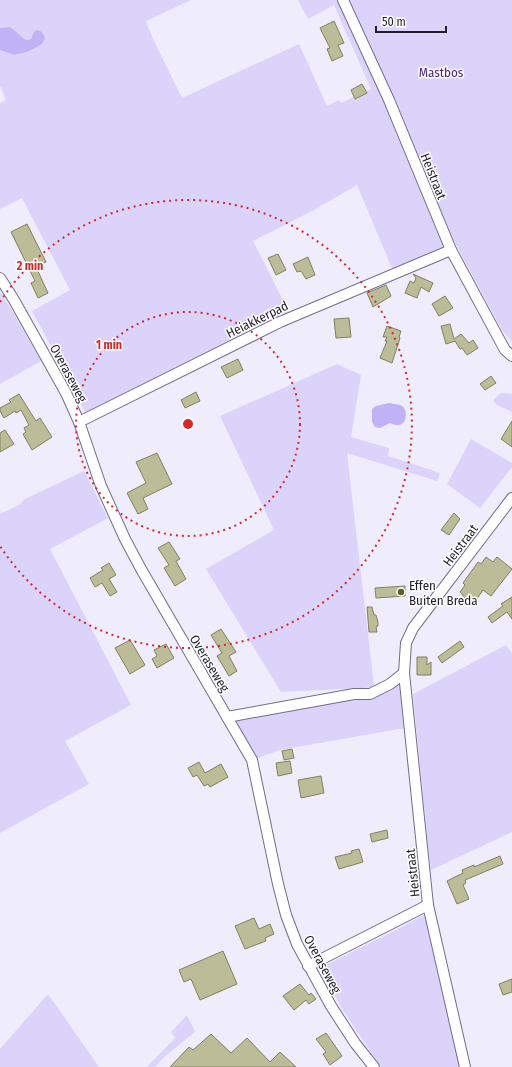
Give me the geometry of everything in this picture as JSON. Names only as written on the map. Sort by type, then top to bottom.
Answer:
[{"type":"street","name":"Heistraat","points":[[343,0],[390,100],[451,250],[505,350],[512,356]]},
{"type":"street","name":"Heiakkerpad","points":[[79,422],[280,322],[350,291],[451,250]]},
{"type":"street","name":"Overaseweg","points":[[0,278],[66,393],[79,422],[97,474],[125,539],[167,615],[252,760],[278,884],[284,907],[297,944],[331,1006],[355,1043],[374,1067]]},
{"type":"street","name":"Heistraat","points":[[465,1067],[428,905],[404,673],[406,644],[413,628],[512,498]]},
{"type":"street","points":[[227,717],[354,694],[370,694],[390,684],[404,673]]},
{"type":"street","points":[[308,966],[428,905]]},
{"type":"green space","name":"Mastbos","points":[[0,0],[191,0],[146,21],[153,39],[182,98],[299,44],[327,106],[339,100],[341,103],[371,89],[334,5],[308,19],[298,0],[512,0],[512,342],[502,330],[454,241],[394,273],[357,185],[314,210],[253,241],[290,314],[87,416],[32,311],[70,290],[22,198],[0,209],[0,103],[6,100],[0,87],[0,50],[14,55],[27,52],[31,39],[27,40],[23,38],[10,27],[0,28]]},
{"type":"green space","points":[[0,292],[41,361],[0,384]]},
{"type":"green space","points":[[337,364],[361,375],[351,437],[389,448],[388,456],[440,473],[437,481],[347,453],[374,686],[365,688],[281,692],[206,569],[274,530],[220,416]]},
{"type":"green space","points":[[501,393],[512,394],[512,412],[497,405],[493,400]]},
{"type":"green space","points":[[471,439],[512,463],[512,467],[480,508],[447,484]]},
{"type":"green space","points":[[84,471],[108,518],[50,549],[131,705],[65,741],[89,784],[0,833],[0,514],[21,504],[23,500]]},
{"type":"green space","points":[[506,645],[512,653],[512,832],[431,870],[413,694]]},
{"type":"green space","points":[[403,678],[405,728],[280,750],[255,759],[234,720],[382,694]]},
{"type":"green space","points":[[425,914],[460,1067],[381,1067],[342,1009],[320,968]]},
{"type":"green space","points":[[48,994],[99,1067],[0,1067],[0,1049]]},
{"type":"green space","points":[[187,1015],[195,1032],[164,1057],[155,1067],[147,1067],[175,1038],[171,1032]]},
{"type":"shaded area","points":[[9,27],[14,29],[27,40],[31,39],[34,32],[37,30],[42,32],[45,38],[42,44],[27,52],[14,55],[0,50],[0,28]]},
{"type":"shaded area","points":[[389,403],[402,406],[404,408],[406,417],[404,422],[398,425],[390,423],[380,428],[375,427],[372,422],[372,409],[376,406]]},
{"type":"building","points":[[334,21],[344,43],[338,45],[343,56],[332,61],[327,49],[330,48],[320,28]]},
{"type":"building","points":[[362,84],[367,93],[355,99],[351,90]]},
{"type":"building","points":[[27,224],[46,262],[36,267],[48,293],[38,298],[31,283],[35,281],[11,232]]},
{"type":"building","points":[[278,254],[286,270],[276,275],[268,258]]},
{"type":"building","points":[[308,257],[315,275],[306,279],[301,271],[297,272],[293,264]]},
{"type":"building","points":[[413,274],[433,283],[429,292],[421,287],[417,298],[405,293],[410,281],[414,283],[416,278]]},
{"type":"building","points":[[386,285],[391,296],[373,307],[367,293]]},
{"type":"building","points":[[445,296],[453,308],[439,316],[432,304]]},
{"type":"building","points":[[349,318],[351,337],[336,338],[334,319]]},
{"type":"building","points":[[450,324],[454,339],[461,334],[469,343],[473,340],[478,348],[467,355],[462,348],[460,349],[455,341],[446,344],[441,326]]},
{"type":"building","points":[[387,326],[401,331],[392,363],[380,358],[387,341],[385,341],[387,337],[383,337]]},
{"type":"building","points":[[238,359],[243,370],[227,378],[221,367]]},
{"type":"building","points":[[491,376],[496,383],[485,390],[480,384]]},
{"type":"building","points":[[196,392],[200,401],[185,408],[181,400]]},
{"type":"building","points":[[19,394],[36,421],[40,418],[52,437],[32,450],[23,434],[26,432],[24,428],[29,425],[21,410],[16,413],[15,411],[4,418],[0,411],[0,408],[11,402],[9,400]]},
{"type":"building","points":[[512,421],[512,447],[501,439]]},
{"type":"building","points":[[5,430],[14,444],[0,452],[0,433]]},
{"type":"building","points":[[157,453],[172,484],[143,498],[148,509],[138,514],[127,493],[146,483],[136,462]]},
{"type":"building","points":[[454,513],[460,519],[449,535],[441,530]]},
{"type":"building","points":[[169,542],[180,559],[176,561],[186,579],[175,586],[164,568],[169,565],[158,548]]},
{"type":"building","points":[[486,557],[493,562],[497,557],[512,569],[491,596],[483,590],[472,606],[460,592],[465,585],[463,583],[478,562],[481,564]]},
{"type":"building","points":[[109,563],[116,575],[109,579],[117,592],[110,596],[102,583],[95,587],[90,578],[103,570],[101,568]]},
{"type":"building","points":[[405,586],[405,596],[376,598],[375,588]]},
{"type":"building","points":[[512,597],[512,619],[507,612],[492,623],[488,617],[503,606],[501,604]]},
{"type":"building","points":[[367,607],[372,607],[374,615],[376,615],[378,622],[378,626],[376,627],[377,632],[369,632]]},
{"type":"building","points":[[221,629],[236,652],[229,656],[237,671],[229,676],[217,656],[222,653],[211,635]]},
{"type":"building","points":[[130,640],[145,665],[130,674],[115,648]]},
{"type":"building","points":[[460,641],[464,647],[442,663],[438,657]]},
{"type":"building","points":[[166,644],[174,658],[157,668],[152,659],[157,656],[154,650]]},
{"type":"building","points":[[417,657],[427,657],[427,665],[431,662],[431,675],[417,675]]},
{"type":"building","points":[[292,749],[294,758],[284,760],[282,751]]},
{"type":"building","points":[[290,761],[292,773],[278,776],[276,763]]},
{"type":"building","points":[[199,762],[205,773],[221,764],[228,777],[210,787],[208,784],[204,786],[197,775],[193,777],[188,768]]},
{"type":"building","points":[[321,776],[324,793],[301,798],[298,780]]},
{"type":"building","points":[[387,830],[388,838],[372,842],[370,834]]},
{"type":"building","points":[[359,849],[363,862],[339,869],[335,857],[352,853],[351,851]]},
{"type":"building","points":[[500,856],[503,864],[465,880],[466,883],[463,885],[469,899],[457,904],[447,881],[463,873],[462,870],[474,865],[474,867]]},
{"type":"building","points":[[254,918],[259,929],[270,924],[274,934],[265,938],[266,941],[245,949],[235,926]]},
{"type":"building","points":[[223,951],[237,984],[200,1000],[191,979],[184,982],[179,970]]},
{"type":"building","points":[[512,979],[512,992],[503,995],[499,984]]},
{"type":"building","points":[[300,984],[309,995],[311,993],[316,999],[309,1004],[306,1000],[294,1010],[283,996]]},
{"type":"building","points":[[326,1033],[342,1056],[330,1065],[323,1054],[326,1052],[316,1039]]},
{"type":"building","points":[[211,1034],[231,1053],[247,1038],[270,1062],[280,1052],[296,1067],[170,1067],[189,1047],[193,1050]]},
{"type":"place","name":"Effen Buiten Breda","points":[[401,592]]}]
